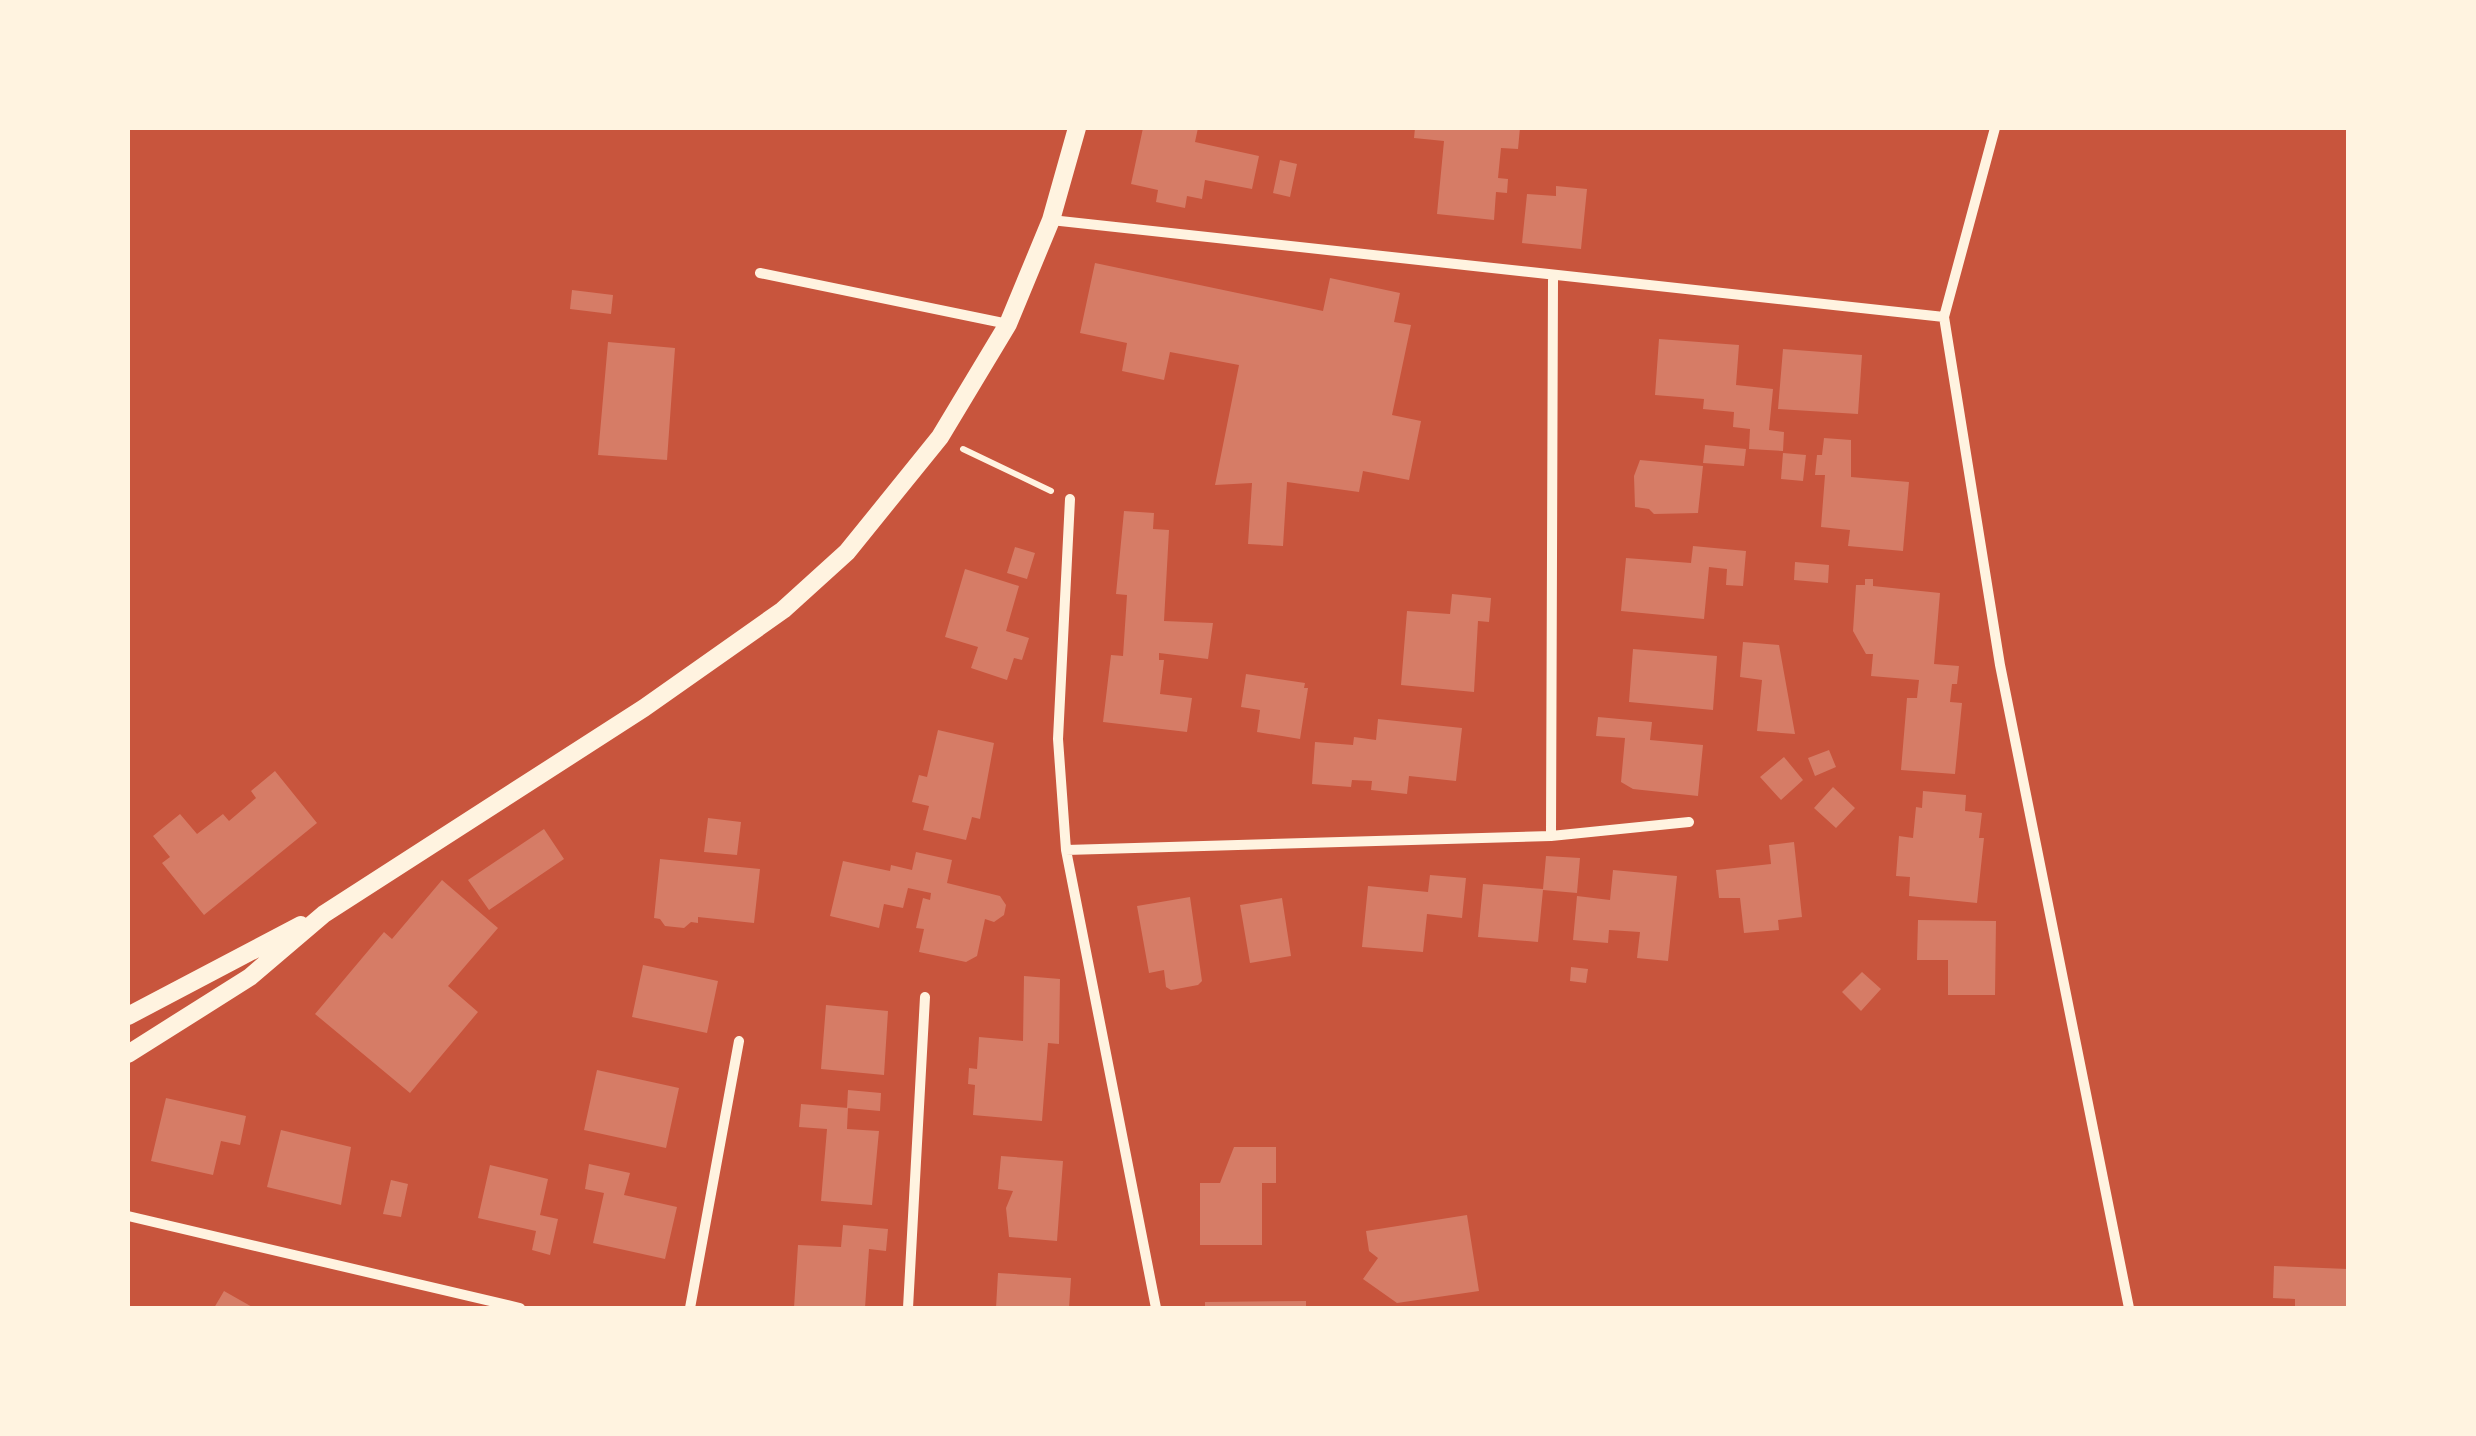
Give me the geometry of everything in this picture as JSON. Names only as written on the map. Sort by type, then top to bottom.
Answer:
[{"type":"street","points":[[128,1054],[250,977],[324,914],[644,708],[783,610],[847,552],[940,438],[1008,324],[1052,220],[1077,128]]},
{"type":"street","points":[[1995,128],[1944,317],[2000,665],[2128,1308]]},
{"type":"street","points":[[1052,220],[1944,317]]},
{"type":"street","points":[[760,273],[1008,324]]},
{"type":"street","points":[[1551,836],[1553,277]]},
{"type":"street","points":[[1070,499],[1058,739],[1066,850],[1156,1308]]},
{"type":"street","points":[[1066,850],[1551,836],[1689,822]]},
{"type":"street","points":[[128,1016],[267,940],[324,914]]},
{"type":"street","points":[[908,1308],[925,997]]},
{"type":"street","points":[[690,1308],[739,1042]]},
{"type":"street","points":[[128,1216],[498,1306],[520,1308]]},
{"type":"path","points":[[940,438],[1070,499]]},
{"type":"building","points":[[1143,128],[1198,128],[1195,142],[1259,156],[1252,189],[1205,180],[1202,199],[1187,196],[1185,208],[1156,202],[1158,190],[1131,184]]},
{"type":"building","points":[[1415,128],[1520,128],[1518,149],[1501,148],[1498,178],[1508,179],[1507,193],[1496,192],[1494,220],[1437,214],[1444,141],[1414,138]]},
{"type":"building","points":[[1280,160],[1297,164],[1290,197],[1273,193]]},
{"type":"building","points":[[1556,186],[1587,189],[1581,249],[1522,243],[1527,194],[1556,196]]},
{"type":"building","points":[[1095,263],[1323,311],[1330,278],[1400,293],[1394,322],[1411,325],[1392,415],[1421,421],[1409,480],[1363,471],[1359,492],[1287,482],[1283,546],[1248,544],[1252,483],[1215,485],[1239,365],[1170,352],[1164,380],[1122,371],[1127,343],[1080,333]]},
{"type":"building","points":[[572,290],[613,295],[611,314],[570,309]]},
{"type":"building","points":[[1659,339],[1739,345],[1736,385],[1773,389],[1769,430],[1784,432],[1783,451],[1749,449],[1750,429],[1733,427],[1734,412],[1703,409],[1704,399],[1655,395]]},
{"type":"building","points":[[608,342],[675,348],[667,460],[598,455]]},
{"type":"building","points":[[1783,349],[1862,355],[1858,414],[1778,409]]},
{"type":"building","points":[[1824,438],[1851,440],[1851,477],[1909,482],[1903,551],[1848,546],[1850,530],[1821,527],[1825,475],[1815,475]]},
{"type":"building","points":[[1705,445],[1746,449],[1744,466],[1703,463]]},
{"type":"building","points":[[1783,453],[1806,455],[1803,481],[1781,479]]},
{"type":"building","points":[[1640,460],[1703,466],[1698,513],[1654,514],[1635,507],[1634,476]]},
{"type":"building","points":[[1124,511],[1154,513],[1153,529],[1169,530],[1164,621],[1213,623],[1208,659],[1159,653],[1159,660],[1164,660],[1160,694],[1192,698],[1187,732],[1103,722],[1111,655],[1123,656],[1127,595],[1116,594]]},
{"type":"building","points":[[1693,546],[1746,551],[1743,586],[1726,585],[1727,569],[1709,567],[1704,619],[1621,611],[1626,558],[1691,563]]},
{"type":"building","points":[[1015,547],[1035,553],[1027,579],[1007,573]]},
{"type":"building","points":[[1795,562],[1829,565],[1828,583],[1794,580]]},
{"type":"building","points":[[965,569],[1019,586],[1006,631],[1029,638],[1022,660],[1014,658],[1007,680],[971,668],[978,647],[945,637]]},
{"type":"building","points":[[1865,579],[1873,579],[1873,586],[1940,593],[1934,664],[1959,666],[1950,702],[1962,703],[1955,774],[1901,770],[1907,698],[1917,698],[1919,680],[1871,676],[1873,654],[1866,654],[1853,631],[1856,585],[1865,585]]},
{"type":"building","points":[[1452,594],[1491,598],[1489,622],[1478,621],[1474,692],[1401,685],[1407,611],[1450,614]]},
{"type":"building","points":[[1743,642],[1779,645],[1795,734],[1757,731],[1762,680],[1740,677]]},
{"type":"building","points":[[1633,649],[1717,656],[1713,710],[1629,702]]},
{"type":"building","points":[[1246,674],[1305,683],[1304,688],[1308,688],[1300,739],[1257,732],[1260,710],[1241,707]]},
{"type":"building","points":[[1598,717],[1652,722],[1650,740],[1703,745],[1698,796],[1633,789],[1621,782],[1625,738],[1596,736]]},
{"type":"building","points":[[1378,719],[1462,728],[1456,781],[1409,776],[1407,794],[1371,790],[1372,781],[1352,780],[1351,787],[1312,784],[1315,742],[1353,745],[1354,737],[1376,740]]},
{"type":"building","points":[[938,730],[994,743],[980,819],[972,817],[966,840],[923,830],[929,806],[912,802],[919,775],[927,777]]},
{"type":"building","points":[[1829,750],[1836,767],[1815,776],[1808,758]]},
{"type":"building","points":[[1784,757],[1803,780],[1781,800],[1760,777]]},
{"type":"building","points":[[275,771],[317,823],[204,915],[162,863],[170,857],[153,836],[180,814],[197,834],[223,814],[229,821],[256,798],[251,791]]},
{"type":"building","points":[[1833,787],[1855,808],[1836,828],[1814,808]]},
{"type":"building","points":[[1923,791],[1966,795],[1965,811],[1982,813],[1979,838],[1984,838],[1977,903],[1909,896],[1910,877],[1896,876],[1899,836],[1913,838],[1916,807],[1922,808]]},
{"type":"building","points":[[708,818],[741,822],[737,855],[704,852]]},
{"type":"building","points":[[544,829],[564,859],[489,910],[468,880]]},
{"type":"building","points":[[1794,842],[1802,917],[1778,920],[1779,930],[1744,933],[1740,898],[1719,898],[1716,870],[1771,864],[1769,845]]},
{"type":"building","points":[[916,852],[952,860],[947,883],[1000,896],[1006,905],[1004,915],[994,922],[985,919],[977,956],[966,962],[919,952],[924,929],[916,928],[923,898],[930,900],[931,893],[908,888],[903,908],[884,904],[879,928],[830,916],[843,861],[890,871],[891,865],[912,870]]},
{"type":"building","points":[[1546,856],[1580,858],[1577,893],[1543,890],[1538,942],[1478,937],[1483,884],[1543,889]]},
{"type":"building","points":[[660,859],[760,869],[754,923],[698,917],[698,923],[691,922],[684,928],[665,926],[654,918]]},
{"type":"building","points":[[1613,870],[1677,876],[1668,961],[1637,958],[1640,932],[1609,930],[1608,943],[1573,940],[1577,896],[1610,900]]},
{"type":"building","points":[[1430,875],[1466,878],[1462,918],[1427,914],[1423,952],[1362,947],[1368,886],[1428,892]]},
{"type":"building","points":[[442,880],[498,928],[448,986],[478,1012],[410,1093],[315,1014],[384,932],[392,939]]},
{"type":"building","points":[[1190,897],[1202,981],[1171,990],[1166,987],[1164,970],[1149,973],[1137,906]]},
{"type":"building","points":[[1282,898],[1291,956],[1250,963],[1240,905]]},
{"type":"building","points":[[1918,920],[1996,921],[1995,995],[1948,995],[1948,960],[1917,960]]},
{"type":"building","points":[[643,965],[718,981],[707,1033],[632,1017]]},
{"type":"building","points":[[1571,967],[1588,969],[1586,983],[1570,981]]},
{"type":"building","points":[[1862,972],[1881,989],[1861,1011],[1842,992]]},
{"type":"building","points":[[1024,976],[1060,979],[1059,1044],[1048,1043],[1042,1121],[973,1115],[975,1085],[968,1084],[969,1068],[977,1069],[979,1037],[1023,1041]]},
{"type":"building","points":[[826,1005],[888,1011],[884,1075],[821,1069]]},
{"type":"building","points":[[597,1070],[679,1088],[666,1148],[584,1130]]},
{"type":"building","points":[[848,1090],[881,1093],[880,1111],[847,1108]]},
{"type":"building","points":[[166,1098],[246,1116],[240,1145],[221,1141],[213,1175],[151,1161]]},
{"type":"building","points":[[801,1104],[848,1108],[847,1129],[879,1131],[872,1205],[821,1201],[827,1129],[799,1127]]},
{"type":"building","points":[[281,1130],[351,1147],[341,1205],[267,1187]]},
{"type":"building","points":[[1234,1147],[1276,1147],[1276,1183],[1262,1183],[1262,1245],[1200,1245],[1200,1183],[1220,1183]]},
{"type":"building","points":[[1001,1156],[1063,1161],[1057,1241],[1009,1237],[1006,1208],[1013,1191],[998,1189]]},
{"type":"building","points":[[589,1164],[630,1173],[624,1195],[677,1207],[665,1259],[593,1243],[604,1193],[585,1189]]},
{"type":"building","points":[[490,1165],[548,1179],[540,1215],[558,1219],[550,1255],[532,1250],[536,1231],[478,1218]]},
{"type":"building","points":[[391,1180],[408,1184],[401,1217],[383,1214]]},
{"type":"building","points":[[1467,1215],[1479,1291],[1397,1303],[1363,1279],[1378,1258],[1369,1251],[1366,1231]]},
{"type":"building","points":[[843,1225],[888,1229],[886,1251],[869,1249],[865,1308],[794,1308],[798,1245],[841,1247]]},
{"type":"building","points":[[2274,1266],[2348,1269],[2348,1308],[2295,1308],[2295,1299],[2273,1298]]},
{"type":"building","points":[[998,1273],[1071,1278],[1069,1308],[996,1308]]},
{"type":"building","points":[[224,1291],[254,1308],[214,1308]]},
{"type":"building","points":[[1306,1301],[1306,1308],[1205,1308],[1205,1302]]}]
